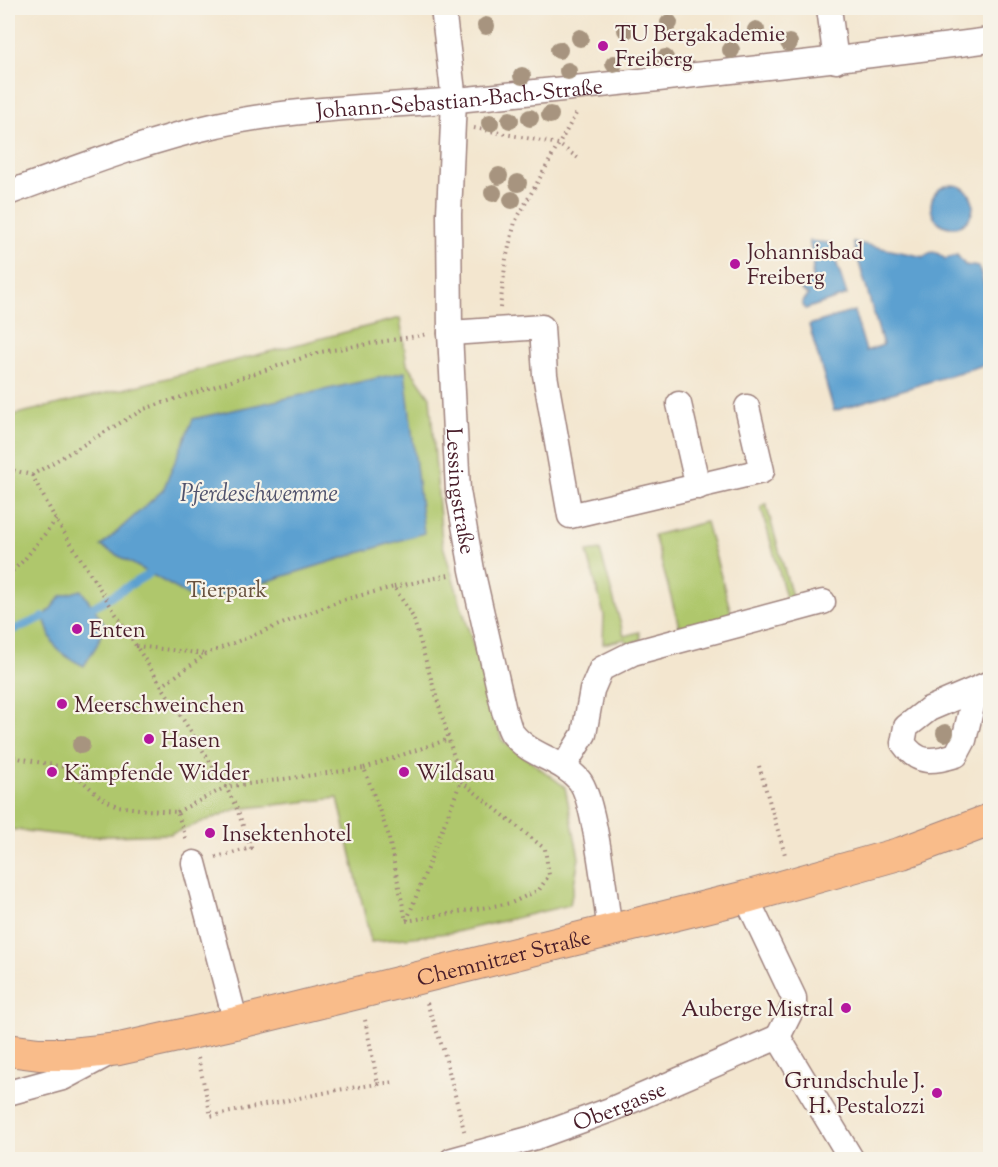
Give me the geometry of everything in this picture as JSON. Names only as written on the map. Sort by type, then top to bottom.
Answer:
[{"type":"main road","name":"Chemnitzer Straße","points":[[8,1050],[39,1054],[71,1054],[119,1049],[236,1023],[746,897],[902,853],[990,820]]},
{"type":"street","name":"Lessingstraße","points":[[443,8],[454,100],[449,214],[450,333],[458,491],[472,570],[504,711],[512,732],[531,750],[564,766],[581,782],[590,808],[610,932]]},
{"type":"street","points":[[829,8],[836,61]]},
{"type":"street","name":"Johann-Sebastian-Bach-Straße","points":[[8,193],[130,148],[218,125],[302,112],[454,100],[836,61],[990,40]]},
{"type":"street","points":[[450,333],[542,327],[545,375],[570,516],[762,471],[747,406]]},
{"type":"street","points":[[679,404],[698,487]]},
{"type":"street","points":[[564,766],[584,734],[592,690],[601,669],[633,653],[823,602]]},
{"type":"street","points":[[194,863],[236,1023]]},
{"type":"street","points":[[746,897],[794,998],[794,1005],[778,1037],[852,1160]]},
{"type":"street","name":"Obergasse","points":[[452,1160],[536,1137],[600,1114],[778,1037]]},
{"type":"street","points":[[8,1093],[63,1078],[119,1049]]},
{"type":"path","points":[[501,330],[500,302],[506,259],[515,222],[582,103]]},
{"type":"path","points":[[470,128],[558,144],[581,160]]},
{"type":"path","points":[[8,470],[32,475],[144,408],[321,352],[415,335],[450,333]]},
{"type":"path","points":[[32,475],[56,520],[226,787],[237,809],[251,848],[194,863],[177,812]]},
{"type":"path","points":[[8,575],[24,560],[56,520]]},
{"type":"path","points":[[162,686],[206,654],[342,600],[472,570]]},
{"type":"path","points":[[394,587],[414,617],[461,781],[545,849],[549,875],[539,890],[510,903],[406,921]]},
{"type":"path","points":[[136,646],[206,654]]},
{"type":"path","points":[[8,756],[68,768],[100,797],[117,806],[177,812],[226,787],[364,768],[449,739]]},
{"type":"path","points":[[759,766],[794,884]]},
{"type":"path","points":[[364,768],[388,834],[406,921]]},
{"type":"path","points":[[406,921],[461,781]]},
{"type":"path","points":[[416,977],[444,1052],[467,1142],[457,1159]]},
{"type":"path","points":[[359,993],[378,1084]]},
{"type":"path","points":[[193,1032],[211,1116],[338,1090],[396,1082]]},
{"type":"green space","name":"Tierpark","points":[[400,318],[407,364],[430,397],[442,542],[502,740],[565,787],[579,858],[570,905],[456,932],[371,942],[338,798],[237,809],[171,834],[80,837],[8,829],[8,416],[140,385]]},
{"type":"green space","points":[[766,504],[793,600],[787,601],[761,507]]},
{"type":"green space","points":[[706,522],[732,616],[680,630],[654,535]]},
{"type":"green space","points":[[600,550],[624,636],[639,632],[641,640],[627,644],[625,639],[603,644],[604,615],[587,552]]},
{"type":"water","points":[[952,185],[967,191],[973,206],[967,221],[952,227],[937,221],[931,206],[937,191]]},
{"type":"water","points":[[809,241],[830,243],[847,295],[805,309],[802,303],[808,295],[801,290],[804,281],[811,283],[813,272]]},
{"type":"water","points":[[853,242],[924,257],[932,252],[945,259],[957,255],[965,265],[979,267],[990,306],[990,363],[834,411],[809,325],[854,311],[866,351],[883,345]]},
{"type":"water","name":"Pferdeschwemme","points":[[405,372],[424,533],[200,602],[101,546],[163,490],[193,419]]},
{"type":"water","points":[[81,590],[105,624],[97,645],[84,666],[56,648],[44,617],[61,596]]},
{"type":"waterway","points":[[93,607],[149,574]]},
{"type":"waterway","points":[[8,632],[44,617]]},
{"type":"place","name":"TU Bergakademie Freiberg","points":[[603,46]]},
{"type":"place","name":"Johannisbad Freiberg","points":[[735,264]]},
{"type":"place","name":"Enten","points":[[77,629]]},
{"type":"place","name":"Meerschweinchen","points":[[62,704]]},
{"type":"place","name":"Hasen","points":[[149,739]]},
{"type":"place","name":"Kämpfende Widder","points":[[52,772]]},
{"type":"place","name":"Wildsau","points":[[404,772]]},
{"type":"place","name":"Insektenhotel","points":[[210,833]]},
{"type":"place","name":"Auberge Mistral","points":[[846,1008]]},
{"type":"place","name":"Grundschule J. H. Pestalozzi","points":[[937,1093]]}]
